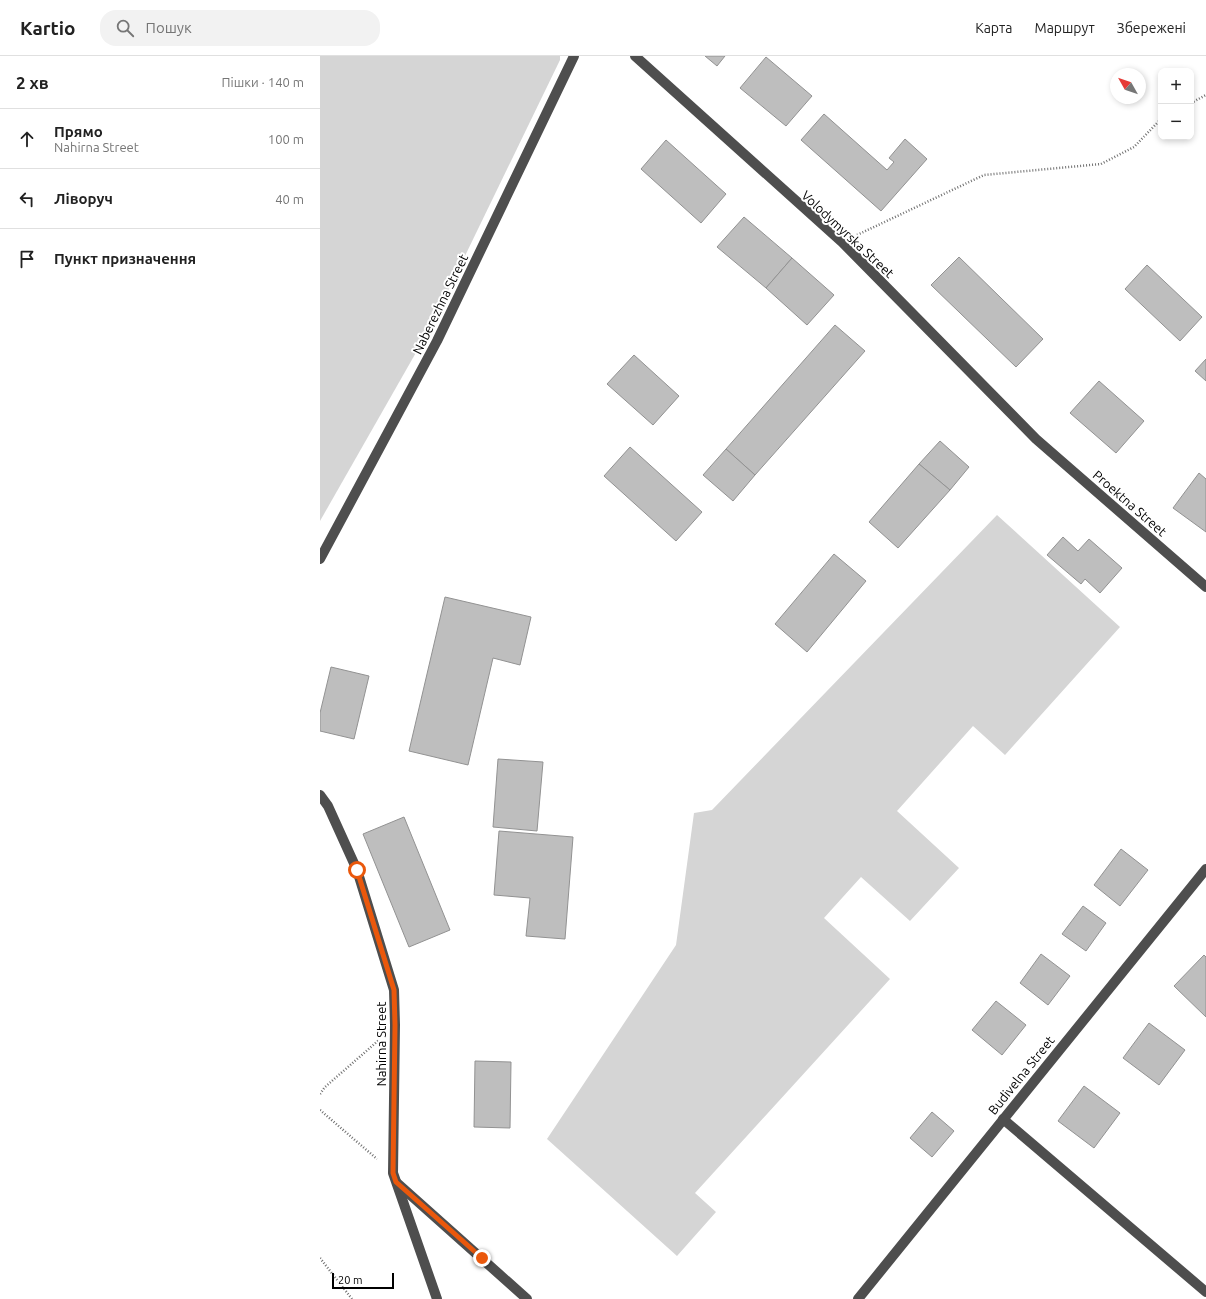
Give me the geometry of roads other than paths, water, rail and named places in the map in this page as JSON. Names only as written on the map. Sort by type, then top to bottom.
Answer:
[{"type":"street","name":"Naberezhna Street","points":[[320,559],[437,341],[574,56]]},
{"type":"street","name":"Volodymyrska Street","points":[[635,56],[842,242],[1036,439]]},
{"type":"street","name":"Proektna Street","points":[[1036,439],[1206,587]]},
{"type":"street","name":"Nahirna Street","points":[[320,795],[328,806],[357,870],[394,990],[394,1178],[437,1299]]},
{"type":"street","name":"Budivelna Street","points":[[858,1299],[1206,869]]},
{"type":"street","points":[[1003,1119],[1206,1292]]},
{"type":"street","points":[[394,1178],[527,1299]]}]
